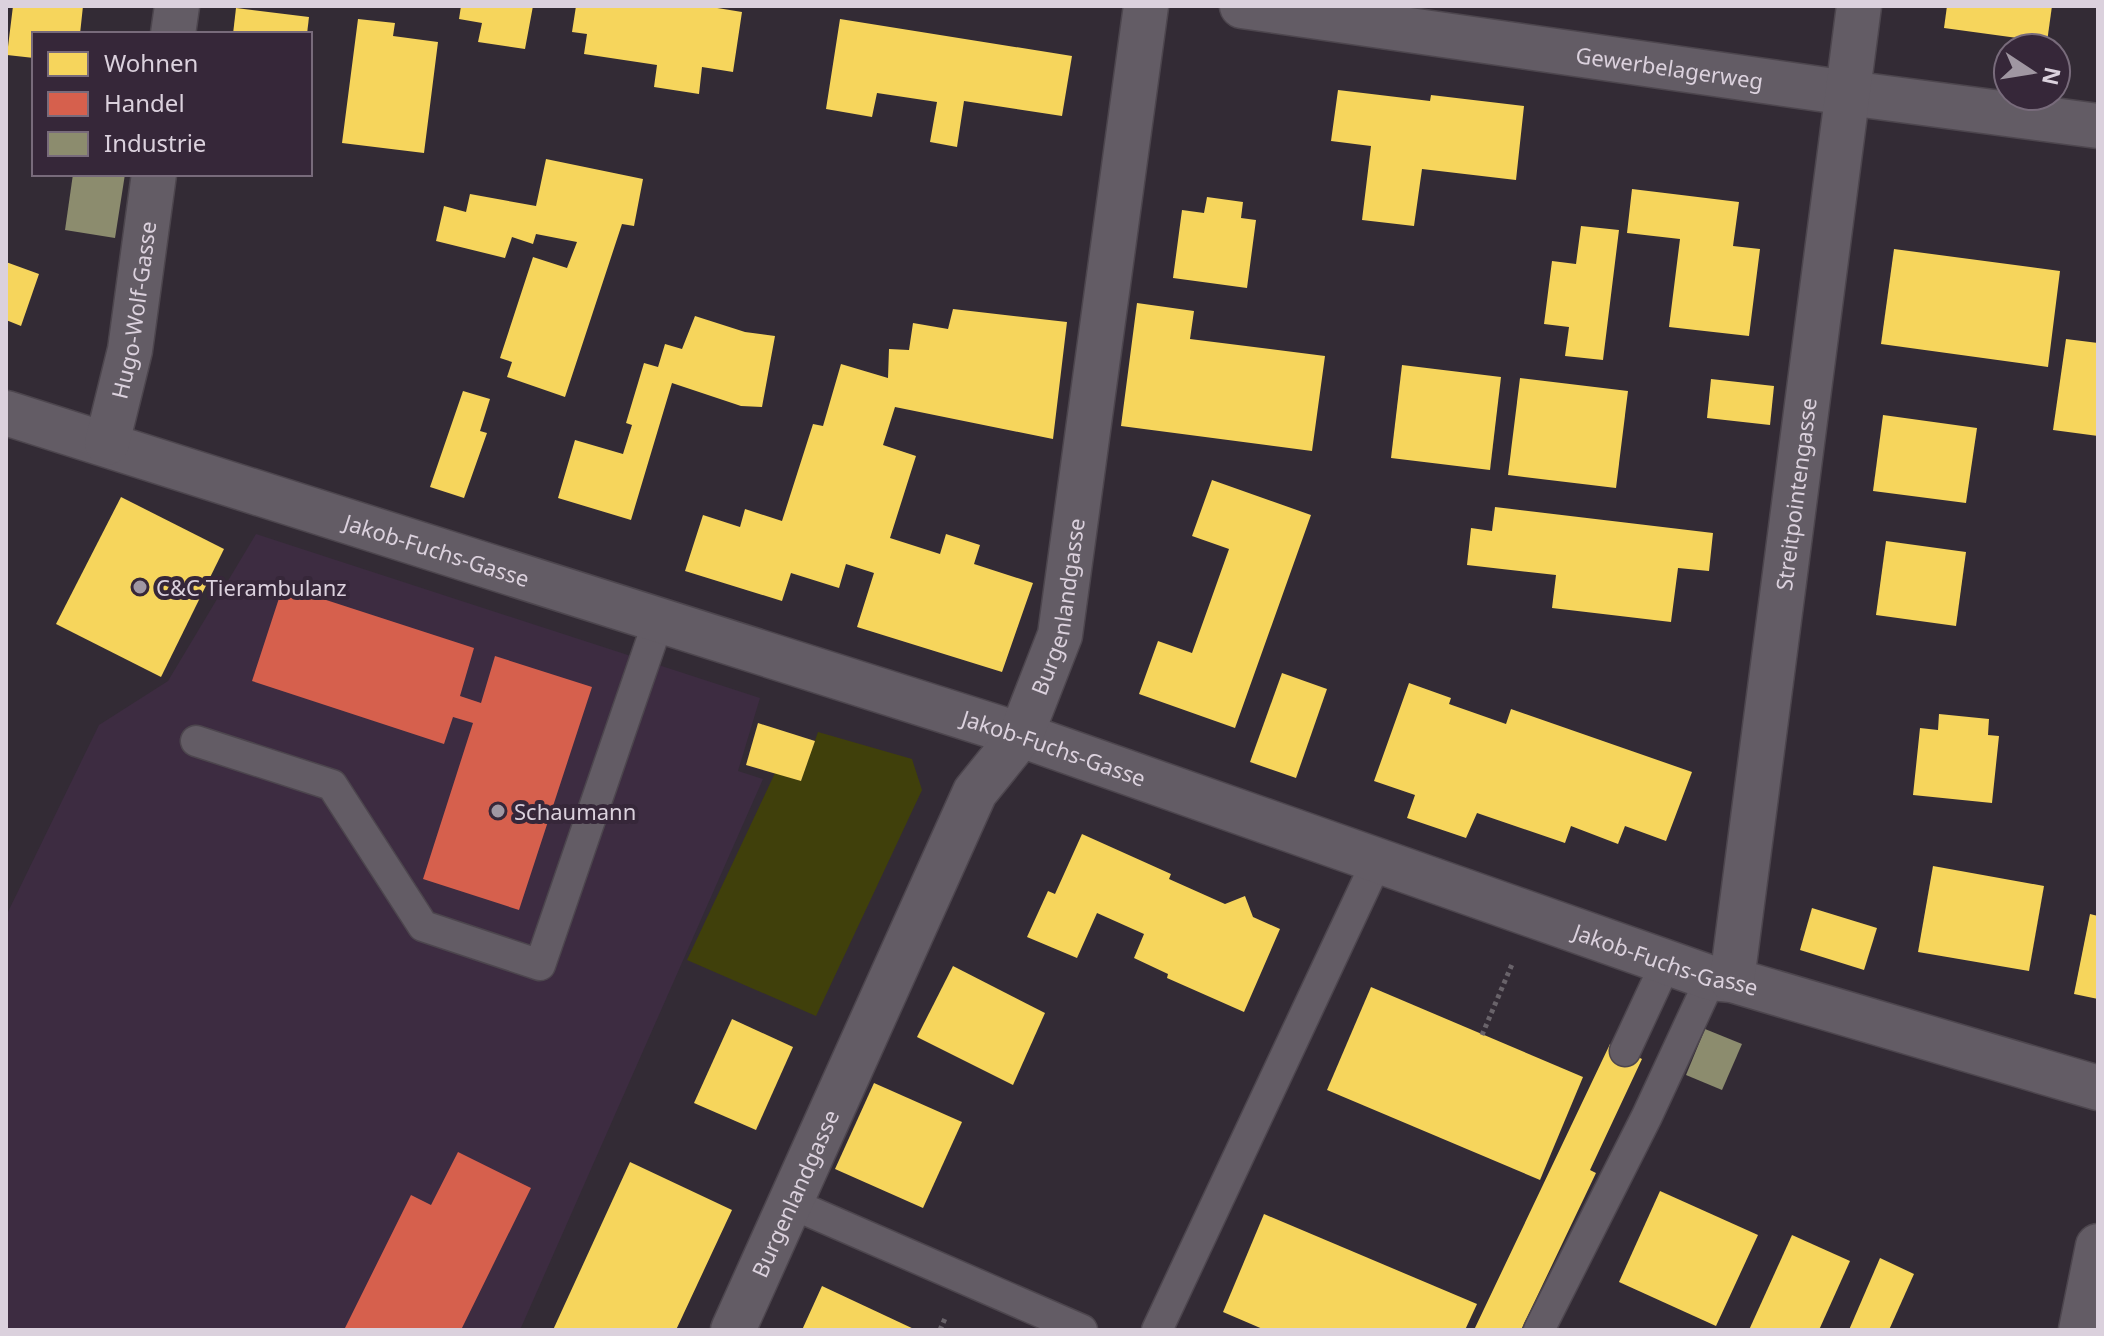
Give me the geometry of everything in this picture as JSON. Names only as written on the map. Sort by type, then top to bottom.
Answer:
[{"type":"street","points":[[173,32],[177,6]]},
{"type":"street","name":"Burgenlandgasse","points":[[733,1330],[975,792],[1021,735],[1060,635],[1146,6]]},
{"type":"street","name":"Gewerbelagerweg","points":[[1242,6],[2098,126]]},
{"type":"street","name":"Streitpointengasse","points":[[1721,979],[1859,6]]},
{"type":"street","name":"Hugo-Wolf-Gasse","points":[[107,443],[130,350],[154,176]]},
{"type":"street","name":"Jakob-Fuchs-Gasse","points":[[6,413],[1021,735],[1666,963],[2098,1088]]},
{"type":"street","points":[[2081,1330],[2098,1246]]},
{"type":"lane","points":[[196,741],[332,785],[423,926],[540,965],[659,619]]},
{"type":"lane","points":[[1157,1330],[1377,861]]},
{"type":"lane","points":[[1625,1051],[1666,963]]},
{"type":"lane","points":[[1539,1330],[1647,1116],[1721,979]]},
{"type":"lane","points":[[790,1203],[1082,1330]]},
{"type":"path","points":[[1482,1035],[1533,916]]},
{"type":"shaded area","points":[[256,534],[760,698],[738,771],[763,779],[520,1330],[6,1330],[6,916],[99,725],[168,681]]},
{"type":"shaded area","points":[[818,732],[912,759],[922,790],[816,1016],[687,960],[775,773],[801,781]]},
{"type":"building: Wohnen","points":[[13,6],[83,6],[80,32],[32,32],[32,58],[7,55]]},
{"type":"building: Wohnen","points":[[461,6],[533,6],[525,49],[478,42],[482,23],[459,19]]},
{"type":"building: Wohnen","points":[[576,6],[705,6],[742,12],[733,72],[702,67],[699,94],[654,87],[657,65],[584,54],[587,34],[572,32]]},
{"type":"building: Wohnen","points":[[1947,6],[2052,6],[2048,32],[1992,32],[1992,35],[1944,28]]},
{"type":"building: Wohnen","points":[[236,8],[309,17],[307,32],[233,32]]},
{"type":"building: Wohnen","points":[[358,19],[395,23],[393,36],[438,42],[424,153],[342,143]]},
{"type":"building: Wohnen","points":[[840,19],[1072,56],[1062,116],[964,101],[957,147],[930,142],[937,102],[877,93],[872,117],[826,109]]},
{"type":"building: Wohnen","points":[[1338,90],[1430,101],[1431,95],[1524,106],[1516,180],[1422,169],[1414,226],[1362,220],[1371,146],[1331,141]]},
{"type":"building: Wohnen","points":[[546,159],[643,179],[634,226],[622,224],[565,397],[507,377],[512,362],[500,358],[533,257],[567,268],[577,242],[536,234],[533,244],[512,237],[505,258],[436,241],[444,206],[466,212],[470,194],[536,206]]},
{"type":"building: Wohnen","points":[[1632,189],[1739,202],[1733,246],[1760,249],[1749,336],[1669,327],[1680,239],[1627,233]]},
{"type":"building: Wohnen","points":[[1207,197],[1243,202],[1241,218],[1256,220],[1247,288],[1173,278],[1182,210],[1204,213]]},
{"type":"building: Wohnen","points":[[1581,226],[1619,230],[1603,360],[1565,356],[1569,327],[1544,324],[1552,261],[1576,264]]},
{"type":"building: Wohnen","points":[[1894,249],[2060,271],[2048,367],[1881,344]]},
{"type":"building: Wohnen","points":[[6,262],[39,274],[21,326],[6,320]]},
{"type":"building: Wohnen","points":[[1137,303],[1194,311],[1190,339],[1325,356],[1312,451],[1121,426]]},
{"type":"building: Wohnen","points":[[953,309],[1067,322],[1053,439],[895,407],[883,445],[916,456],[890,538],[940,554],[946,534],[980,545],[974,564],[1033,583],[1002,672],[857,627],[874,573],[846,564],[839,588],[791,573],[782,601],[685,571],[703,515],[740,527],[745,509],[782,521],[813,424],[823,426],[841,364],[888,378],[889,349],[909,350],[913,323],[948,329]]},
{"type":"building: Wohnen","points":[[695,316],[745,332],[775,336],[762,407],[741,406],[672,383],[631,520],[558,498],[575,440],[623,454],[632,425],[626,423],[644,363],[658,367],[665,344],[682,349]]},
{"type":"building: Wohnen","points":[[2066,339],[2098,343],[2098,436],[2053,430]]},
{"type":"building: Wohnen","points":[[1402,365],[1501,377],[1490,470],[1391,458]]},
{"type":"building: Wohnen","points":[[1520,378],[1628,391],[1616,488],[1508,475]]},
{"type":"building: Wohnen","points":[[1711,379],[1774,386],[1770,425],[1707,418]]},
{"type":"building: Wohnen","points":[[463,391],[490,399],[480,431],[487,433],[464,498],[430,487]]},
{"type":"building: Wohnen","points":[[1883,415],[1977,428],[1966,503],[1873,491]]},
{"type":"building: Wohnen","points":[[1212,480],[1311,515],[1235,728],[1139,694],[1158,641],[1192,653],[1229,549],[1192,536]]},
{"type":"building: Wohnen","name":"C&C Tierambulanz","points":[[121,497],[224,549],[161,677],[56,624]]},
{"type":"building: Wohnen","points":[[1495,507],[1713,533],[1709,571],[1678,568],[1671,622],[1552,608],[1556,575],[1467,565],[1471,528],[1492,531]]},
{"type":"building: Wohnen","points":[[1886,541],[1966,552],[1956,626],[1876,615]]},
{"type":"building: Wohnen","points":[[1282,673],[1327,689],[1296,778],[1250,762]]},
{"type":"building: Wohnen","points":[[1409,683],[1451,698],[1449,704],[1506,724],[1511,709],[1692,772],[1666,841],[1625,826],[1618,844],[1571,826],[1565,843],[1477,813],[1466,838],[1407,818],[1415,795],[1374,781]]},
{"type":"building: Wohnen","points":[[1939,714],[1989,719],[1988,735],[1999,736],[1992,803],[1913,795],[1920,728],[1938,730]]},
{"type":"building: Wohnen","points":[[758,723],[815,741],[801,781],[746,765]]},
{"type":"building: Wohnen","points":[[1082,834],[1171,874],[1169,879],[1225,904],[1245,896],[1253,917],[1280,929],[1244,1012],[1167,978],[1168,974],[1134,958],[1144,934],[1097,913],[1077,958],[1027,937],[1048,891],[1055,894]]},
{"type":"building: Wohnen","points":[[1933,866],[2044,886],[2029,971],[1918,952]]},
{"type":"building: Wohnen","points":[[1812,908],[1877,928],[1864,970],[1800,950]]},
{"type":"building: Wohnen","points":[[2090,914],[2098,916],[2098,999],[2074,994]]},
{"type":"building: Wohnen","points":[[953,966],[1045,1013],[1013,1085],[917,1037]]},
{"type":"building: Wohnen","points":[[1371,987],[1583,1077],[1540,1180],[1327,1090]]},
{"type":"building: Wohnen","points":[[732,1019],[793,1047],[756,1130],[694,1103]]},
{"type":"building: Wohnen","points":[[1610,1044],[1642,1059],[1590,1170],[1596,1173],[1521,1330],[1474,1330]]},
{"type":"building: Wohnen","points":[[874,1083],[962,1122],[923,1208],[835,1169]]},
{"type":"building: Wohnen","points":[[630,1162],[732,1210],[676,1330],[553,1330]]},
{"type":"building: Wohnen","points":[[1660,1191],[1758,1235],[1716,1326],[1619,1282]]},
{"type":"building: Wohnen","points":[[1264,1214],[1477,1304],[1465,1330],[1265,1330],[1223,1312]]},
{"type":"building: Wohnen","points":[[1792,1235],[1850,1261],[1819,1330],[1749,1330]]},
{"type":"building: Wohnen","points":[[1880,1258],[1914,1274],[1889,1330],[1849,1330]]},
{"type":"building: Wohnen","points":[[822,1286],[916,1330],[802,1330]]},
{"type":"building: Handel","name":"Schaumann","points":[[283,586],[474,648],[460,696],[481,703],[495,656],[592,687],[519,910],[423,879],[473,723],[453,717],[444,744],[252,681]]},
{"type":"building: Handel","points":[[458,1152],[531,1188],[461,1330],[344,1330],[411,1195],[431,1205]]},
{"type":"building: Industrie","points":[[73,176],[125,176],[115,238],[65,230]]},
{"type":"building: Industrie","points":[[1705,1029],[1742,1044],[1722,1090],[1686,1075]]},
{"type":"place","name":"C&C Tierambulanz","points":[[140,587]]},
{"type":"place","name":"Schaumann","points":[[498,811]]}]
